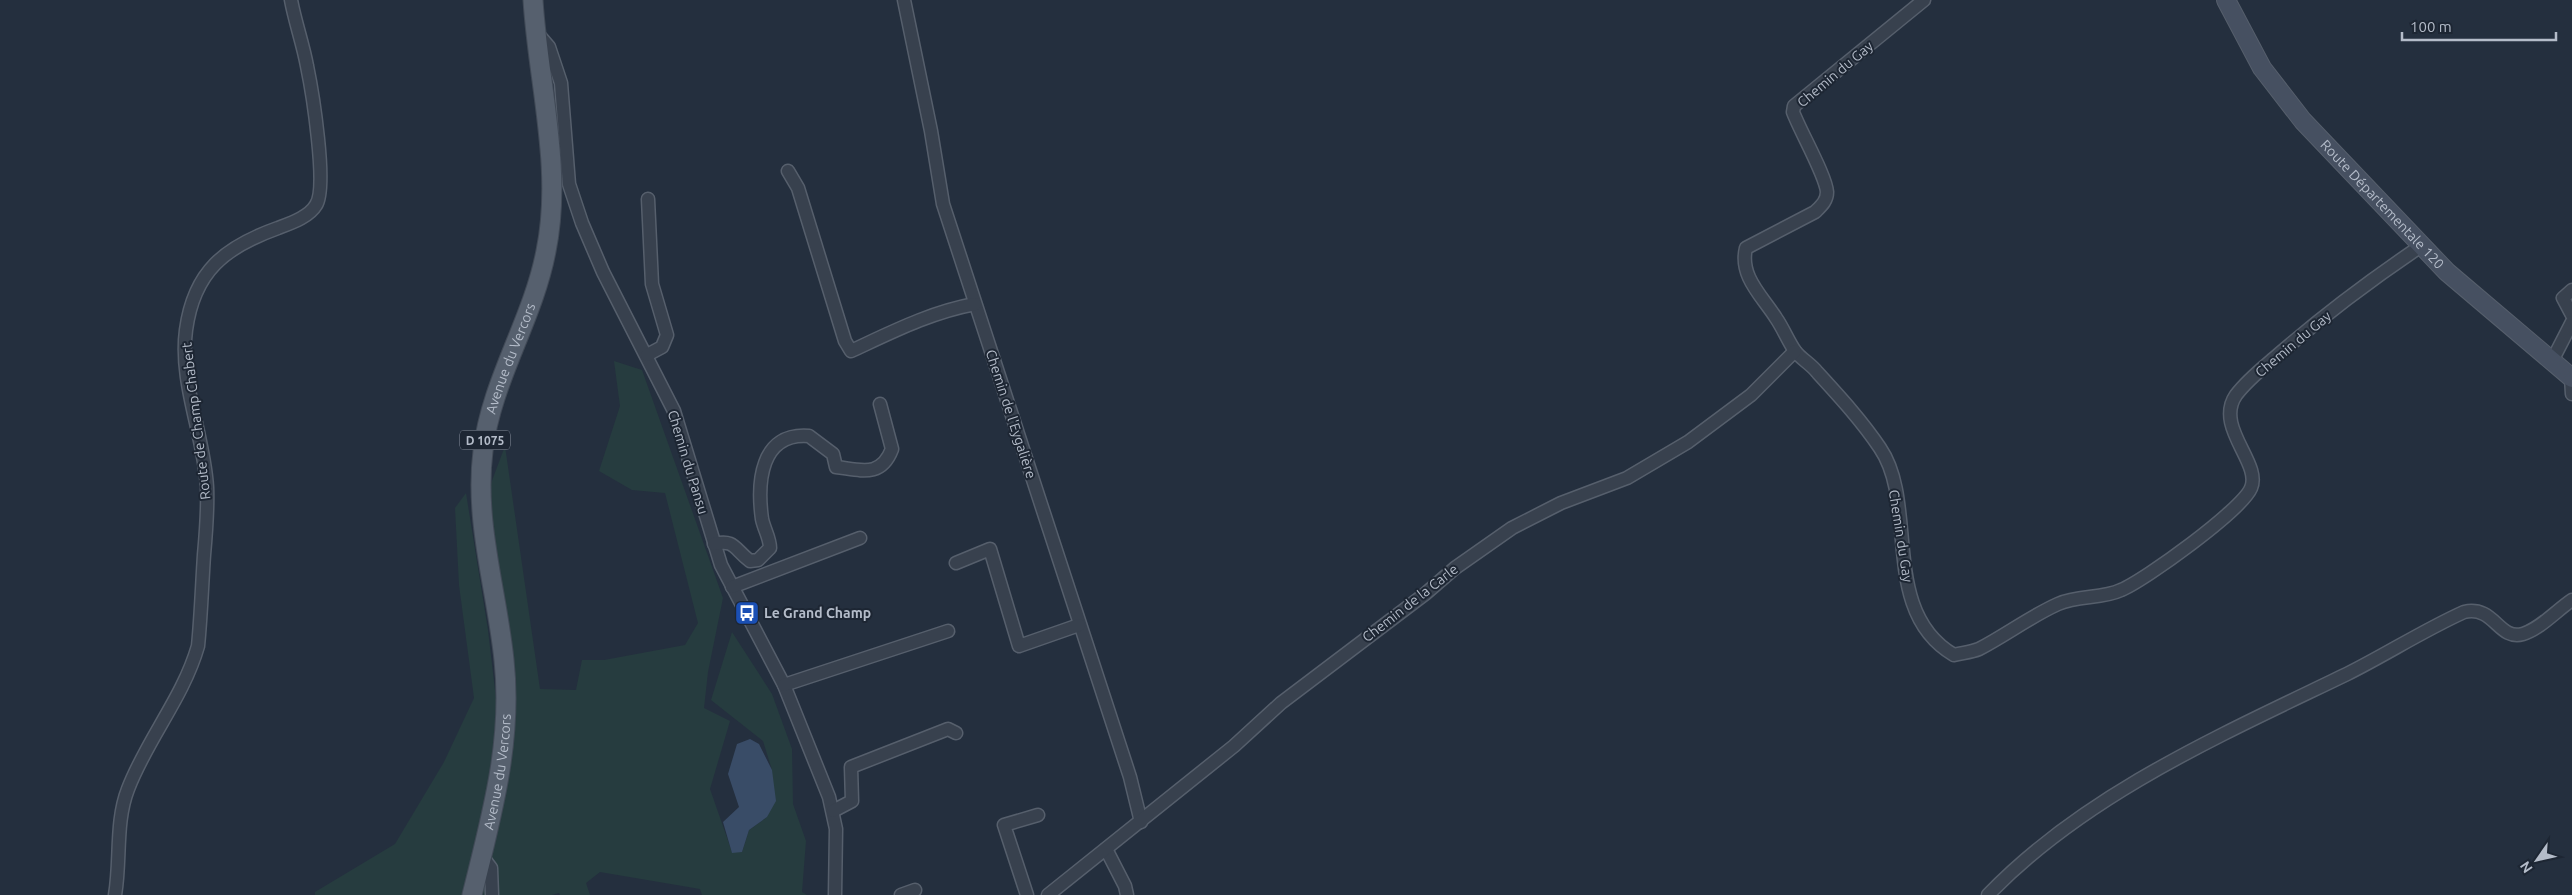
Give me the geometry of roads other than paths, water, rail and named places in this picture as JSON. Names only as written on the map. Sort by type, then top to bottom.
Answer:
[{"type":"main road","name":"Avenue du Vercors","points":[[472,895],[497,789],[506,723],[504,660],[485,548],[481,505],[483,452],[488,422],[539,279],[547,249],[550,213],[550,165],[535,31],[534,0]]},
{"type":"street","name":"Route de Champ Chabert","points":[[115,895],[127,791],[139,761],[191,669],[198,646],[207,487],[201,438],[185,354],[186,330],[192,301],[213,264],[228,251],[248,238],[295,221],[308,213],[317,205],[320,192],[320,164],[307,66],[290,0]]},
{"type":"street","name":"Chemin de l'Eygalière","points":[[904,0],[931,131],[943,204],[1130,777],[1141,822]]},
{"type":"street","name":"Chemin du Gay","points":[[1924,0],[1794,106],[1793,112],[1823,181],[1826,197],[1824,203],[1815,212],[1746,248],[1743,260],[1752,282],[1795,351],[1816,370],[1882,449],[1889,464],[1897,502],[1904,569],[1916,608],[1940,647],[1954,655],[1978,649],[2060,604],[2119,591],[2133,584],[2218,524],[2247,497],[2252,486],[2248,462],[2233,429],[2229,410],[2236,396],[2265,364],[2296,338],[2356,291],[2421,246]]},
{"type":"street","name":"Route Départementale 120","points":[[2226,0],[2262,68],[2303,121],[2421,246],[2488,308],[2553,360],[2572,383]]},
{"type":"street","name":"Chemin du Pansu","points":[[535,31],[549,46],[561,83],[569,184],[582,223],[603,272],[674,411],[720,565],[784,685],[833,811],[836,828],[835,895]]},
{"type":"street","points":[[788,170],[798,188],[845,341],[851,351],[907,325],[946,310],[975,304]]},
{"type":"street","points":[[647,355],[662,347],[667,336],[652,284],[648,199]]},
{"type":"street","points":[[2572,290],[2563,298],[2572,315]]},
{"type":"street","points":[[2553,360],[2572,322]]},
{"type":"street","name":"Chemin de la Carle","points":[[1048,895],[1234,746],[1281,703],[1425,594],[1461,563],[1512,528],[1561,503],[1627,478],[1688,442],[1751,395],[1795,351]]},
{"type":"street","points":[[714,544],[732,543],[750,561],[758,560],[770,548],[762,518],[762,475],[768,455],[782,441],[790,437],[808,436],[833,454],[836,467],[867,472],[883,464],[892,449],[880,404]]},
{"type":"street","points":[[732,587],[860,538]]},
{"type":"street","points":[[956,563],[990,549],[1019,646],[1079,625]]},
{"type":"street","points":[[1988,895],[2014,868],[2089,812],[2145,777],[2250,719],[2349,673],[2464,612],[2483,611],[2506,632],[2516,635],[2528,632],[2572,600]]},
{"type":"street","points":[[784,685],[948,631]]},
{"type":"street","points":[[833,811],[852,801],[851,767],[948,729],[956,733]]},
{"type":"street","points":[[1027,895],[1004,825],[1038,815]]},
{"type":"street","points":[[1106,850],[1125,886],[1127,895]]},
{"type":"street","points":[[482,856],[491,868],[492,895]]},
{"type":"street","points":[[901,895],[915,890]]},
{"type":"water","points":[[750,739],[759,744],[772,770],[776,801],[767,817],[749,830],[742,852],[732,853],[723,822],[739,807],[728,774],[737,744]]},
{"type":"place","name":"Le Grand Champ","points":[[747,613]]}]
